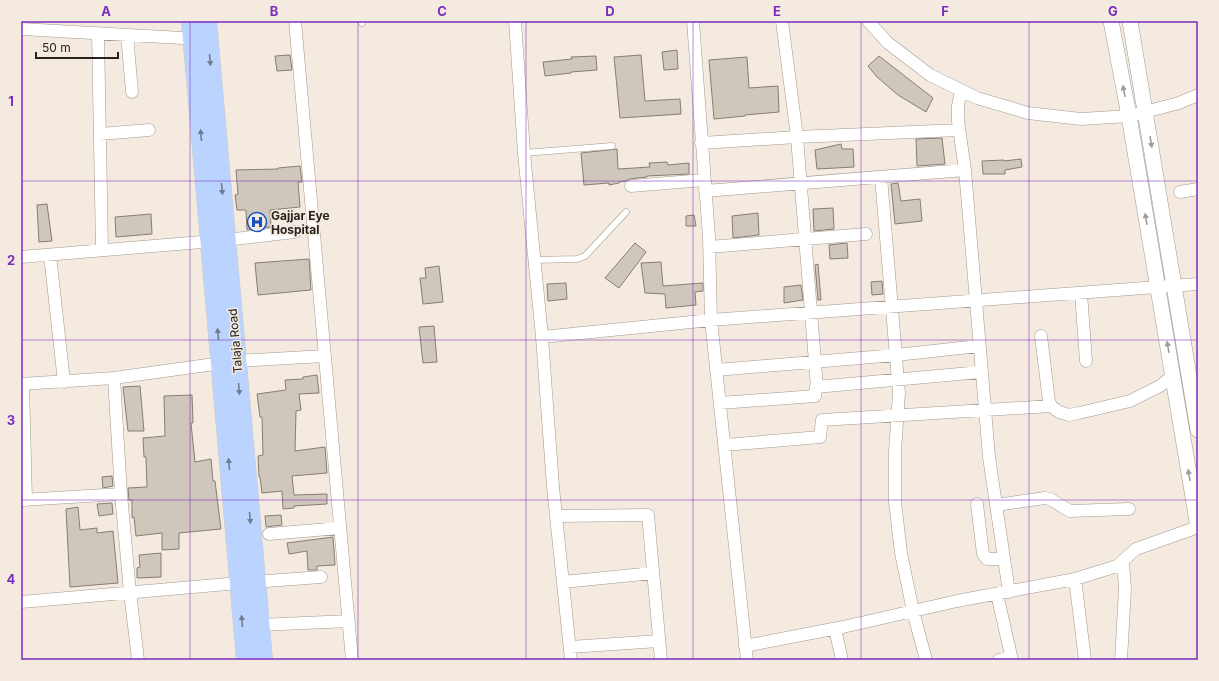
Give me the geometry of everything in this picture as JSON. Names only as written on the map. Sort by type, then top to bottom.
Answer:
[{"type":"main road","name":"Talaja Road","points":[[207,21],[197,33],[218,240],[247,582],[246,660]]},
{"type":"main road","name":"Talaja Road","points":[[247,582],[259,625],[262,660]]},
{"type":"street","points":[[295,21],[352,660]]},
{"type":"street","points":[[515,21],[524,153],[542,338],[553,487],[571,660]]},
{"type":"street","points":[[693,21],[709,247],[711,320],[747,660]]},
{"type":"street","points":[[720,403],[816,396],[817,387],[815,361],[796,137],[782,21]]},
{"type":"street","points":[[868,21],[888,43],[930,75],[977,98],[1028,113],[1081,119],[1129,116],[1179,103],[1198,95]]},
{"type":"street","points":[[745,646],[835,629],[957,601],[1075,579],[1118,566],[1136,549],[1198,527],[1129,116],[1111,21]]},
{"type":"street","points":[[1130,21],[1174,286],[1196,401],[1198,430]]},
{"type":"street","points":[[21,29],[127,35],[197,33]]},
{"type":"street","points":[[98,33],[102,250]]},
{"type":"street","points":[[127,35],[132,92]]},
{"type":"street","points":[[961,90],[958,106],[959,130],[976,300],[989,457],[1004,559],[1002,593],[1012,659],[999,660]]},
{"type":"street","points":[[100,134],[149,130]]},
{"type":"street","points":[[701,144],[796,137],[959,130]]},
{"type":"street","points":[[630,186],[705,186],[800,183],[964,170]]},
{"type":"street","points":[[881,177],[899,393],[895,452],[896,502],[901,553],[913,611],[926,660]]},
{"type":"street","points":[[1180,192],[1198,189]]},
{"type":"street","points":[[21,257],[295,232]]},
{"type":"street","points":[[709,247],[866,234]]},
{"type":"street","points":[[50,255],[64,382]]},
{"type":"street","points":[[542,338],[711,320],[1198,284]]},
{"type":"street","points":[[1081,293],[1086,361]]},
{"type":"street","points":[[1041,336],[1049,401],[1051,406],[1060,412],[1069,415],[1130,401],[1160,386],[1172,376]]},
{"type":"street","points":[[716,370],[896,355],[979,346]]},
{"type":"street","points":[[121,494],[24,500],[22,384],[114,378],[229,362],[325,356]]},
{"type":"street","points":[[817,387],[981,372]]},
{"type":"street","points":[[114,378],[121,494],[138,660]]},
{"type":"street","points":[[725,445],[820,436],[822,420],[898,414],[1051,406]]},
{"type":"street","points":[[996,505],[1045,498],[1050,499],[1070,511],[1129,509]]},
{"type":"street","points":[[977,504],[984,554],[987,559],[1004,559]]},
{"type":"street","points":[[556,516],[648,515],[661,660]]},
{"type":"street","points":[[269,534],[340,528]]},
{"type":"street","points":[[1121,660],[1125,589],[1123,561]]},
{"type":"street","points":[[563,582],[653,573]]},
{"type":"street","points":[[21,602],[321,577]]},
{"type":"street","points":[[1075,579],[1086,660]]},
{"type":"street","points":[[259,625],[349,621]]},
{"type":"street","points":[[835,629],[842,660]]},
{"type":"street","points":[[570,647],[659,641]]},
{"type":"lane","points":[[524,153],[612,146]]},
{"type":"lane","points":[[534,260],[577,258],[585,256],[626,212]]},
{"type":"building","points":[[677,50],[678,69],[664,70],[662,52]]},
{"type":"building","points":[[290,55],[292,70],[277,71],[275,56]]},
{"type":"building","points":[[641,55],[645,101],[680,99],[681,114],[620,118],[614,57]]},
{"type":"building","points":[[596,56],[597,70],[545,76],[543,62],[572,59],[571,57]]},
{"type":"building","points":[[879,56],[933,98],[926,112],[898,95],[876,76],[868,66]]},
{"type":"building","points":[[747,57],[749,88],[778,86],[779,112],[714,119],[709,60]]},
{"type":"building","points":[[942,138],[945,164],[917,166],[916,139]]},
{"type":"building","points":[[841,144],[842,149],[853,149],[854,167],[817,169],[815,150]]},
{"type":"building","points":[[617,149],[618,169],[650,167],[649,163],[667,162],[668,165],[689,163],[689,174],[647,176],[609,185],[609,183],[584,185],[581,153]]},
{"type":"building","points":[[1021,159],[1022,167],[1005,170],[1005,174],[983,174],[982,161]]},
{"type":"building","points":[[300,166],[302,182],[298,182],[300,207],[270,210],[271,227],[247,230],[246,210],[237,210],[235,195],[238,194],[236,170],[278,169]]},
{"type":"building","points":[[898,183],[901,201],[920,199],[922,221],[895,224],[891,184]]},
{"type":"building","points":[[47,204],[52,241],[39,242],[37,205]]},
{"type":"building","points":[[833,208],[834,229],[814,231],[813,209]]},
{"type":"building","points":[[758,213],[759,235],[733,238],[732,216]]},
{"type":"building","points":[[151,214],[152,234],[116,237],[115,217]]},
{"type":"building","points":[[694,215],[696,226],[686,226],[686,216]]},
{"type":"building","points":[[635,243],[646,252],[619,288],[605,278]]},
{"type":"building","points":[[847,243],[848,258],[830,259],[829,245]]},
{"type":"building","points":[[309,259],[311,290],[258,295],[255,263]]},
{"type":"building","points":[[661,262],[663,286],[703,283],[703,291],[695,292],[696,305],[666,308],[665,294],[645,293],[641,263]]},
{"type":"building","points":[[818,264],[821,300],[818,300],[815,265]]},
{"type":"building","points":[[439,266],[443,302],[423,304],[420,278],[426,278],[425,268]]},
{"type":"building","points":[[882,281],[883,294],[872,295],[871,282]]},
{"type":"building","points":[[566,283],[567,299],[548,301],[547,284]]},
{"type":"building","points":[[801,285],[803,300],[784,303],[784,287]]},
{"type":"building","points":[[434,326],[437,362],[423,363],[419,327]]},
{"type":"building","points":[[317,375],[319,393],[299,394],[301,410],[296,411],[295,451],[325,447],[327,473],[292,476],[294,495],[327,494],[327,504],[294,506],[294,508],[283,509],[282,491],[262,493],[259,477],[258,456],[263,455],[262,417],[260,417],[257,394],[286,390],[285,380],[303,379],[303,377]]},
{"type":"building","points":[[140,386],[144,431],[128,431],[123,387]]},
{"type":"building","points":[[192,395],[193,423],[191,423],[195,462],[211,459],[221,529],[179,533],[179,549],[162,550],[162,533],[136,536],[134,517],[132,518],[132,500],[129,500],[128,488],[147,487],[146,457],[144,457],[143,438],[165,436],[164,396]]},
{"type":"building","points":[[112,476],[113,486],[103,488],[102,477]]},
{"type":"building","points":[[112,503],[113,514],[99,516],[97,504]]},
{"type":"building","points":[[78,507],[80,530],[97,528],[97,533],[113,531],[118,583],[70,587],[66,509]]},
{"type":"building","points":[[281,515],[282,525],[266,527],[265,516]]},
{"type":"building","points":[[333,537],[335,565],[317,566],[317,570],[308,570],[307,551],[289,554],[287,543]]},
{"type":"building","points":[[161,553],[161,577],[137,578],[137,568],[140,567],[139,555]]},
{"type":"place","name":"Gajjar Eye Hospital","points":[[257,222]]}]
